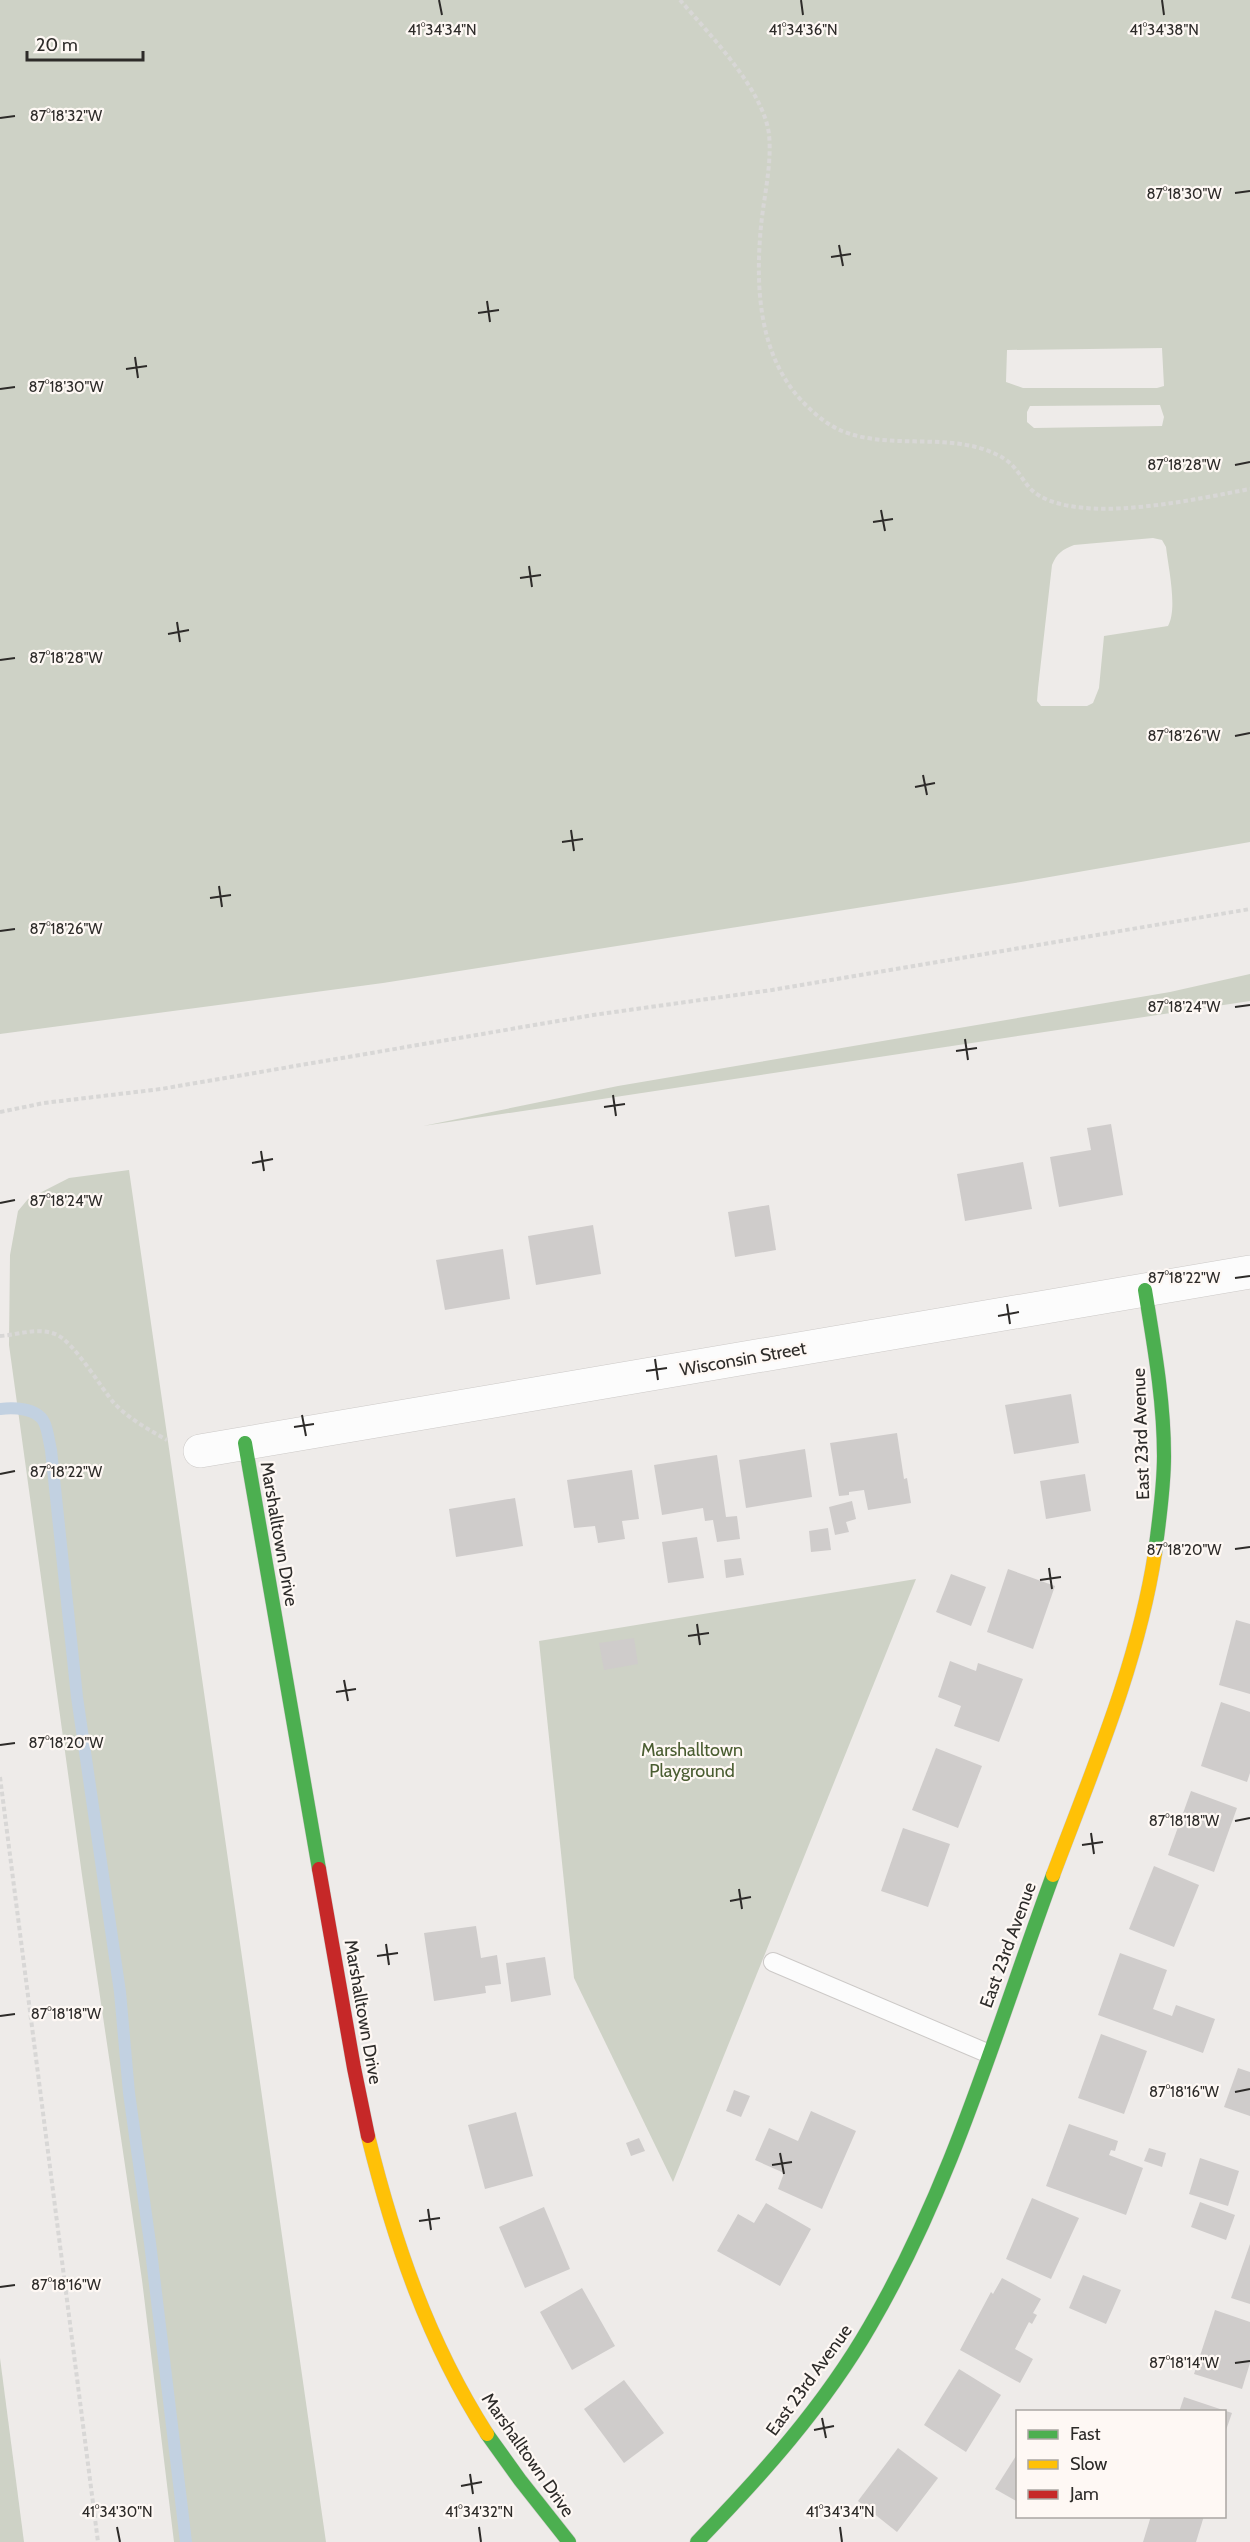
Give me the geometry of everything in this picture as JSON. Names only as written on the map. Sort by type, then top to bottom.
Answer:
[{"type":"street","name":"Wisconsin Street","points":[[200,1450],[1250,1272]]},
{"type":"street","name":"East 23rd Avenue","points":[[697,2542],[787,2444],[823,2396],[888,2294],[913,2243],[950,2155],[1112,1716],[1140,1627],[1154,1563],[1162,1505],[1162,1434],[1156,1363],[1145,1290]]},
{"type":"street","name":"Marshalltown Drive","points":[[245,1443],[351,2052],[379,2185],[398,2248],[450,2371],[513,2471],[568,2542]]},
{"type":"lane","points":[[774,1962],[987,2053]]},
{"type":"path","points":[[680,0],[748,85],[761,108],[769,133],[769,175],[761,224],[758,274],[762,316],[779,371],[794,394],[815,414],[843,431],[875,439],[974,446],[995,453],[1012,465],[1021,480],[1033,492],[1050,501],[1089,508],[1137,507],[1250,489]]},
{"type":"path","points":[[0,1112],[44,1103],[173,1087],[572,1018],[772,990],[1250,909]]},
{"type":"path","points":[[0,1336],[45,1331],[58,1334],[94,1373],[113,1402],[132,1420],[173,1443],[200,1450]]},
{"type":"path","points":[[0,1777],[98,2542]]},
{"type":"green space","points":[[0,0],[1250,0],[1250,842],[1021,882],[383,983],[0,1034]],"holes":[[[1162,348],[1164,386],[1157,388],[1023,388],[1006,382],[1007,350]],[[1160,405],[1164,417],[1162,426],[1034,428],[1027,422],[1027,412],[1030,406]],[[1153,538],[1162,540],[1166,547],[1172,587],[1171,619],[1168,626],[1104,636],[1099,688],[1093,703],[1087,706],[1041,706],[1037,701],[1038,688],[1052,565],[1060,552],[1074,545]]]},
{"type":"green space","points":[[1250,974],[1250,1001],[423,1126],[618,1086],[1170,992]]},
{"type":"green space","points":[[129,1170],[326,2542],[174,2542],[142,2280],[82,1875],[9,1345],[10,1255],[18,1211],[28,1199],[69,1178]]},
{"type":"green space","name":"Marshalltown Playground","points":[[916,1579],[673,2182],[574,1978],[539,1641]]},
{"type":"green space","points":[[0,2358],[24,2542],[0,2542]]},
{"type":"building","points":[[1111,1124],[1123,1195],[1059,1207],[1050,1157],[1091,1150],[1087,1128]]},
{"type":"building","points":[[1023,1162],[1032,1209],[965,1221],[957,1174]]},
{"type":"building","points":[[769,1205],[776,1250],[735,1257],[728,1212]]},
{"type":"building","points":[[593,1225],[601,1274],[536,1285],[528,1236]]},
{"type":"building","points":[[503,1249],[510,1299],[445,1310],[436,1260]]},
{"type":"building","points":[[1071,1394],[1079,1443],[1014,1454],[1005,1405]]},
{"type":"building","points":[[897,1433],[904,1479],[907,1478],[911,1503],[868,1510],[864,1490],[839,1496],[830,1443]]},
{"type":"building","points":[[805,1449],[812,1497],[746,1508],[739,1460]]},
{"type":"building","points":[[717,1455],[726,1517],[737,1516],[740,1539],[717,1542],[713,1520],[705,1521],[703,1508],[662,1515],[654,1465]]},
{"type":"building","points":[[632,1470],[639,1519],[622,1521],[625,1539],[598,1543],[595,1526],[574,1528],[567,1480]]},
{"type":"building","points":[[1085,1474],[1091,1511],[1046,1519],[1040,1481]]},
{"type":"building","points":[[515,1498],[523,1546],[456,1557],[449,1509]]},
{"type":"building","points":[[852,1501],[856,1519],[846,1522],[849,1532],[835,1535],[829,1507]]},
{"type":"building","points":[[828,1528],[831,1550],[811,1552],[809,1531]]},
{"type":"building","points":[[697,1537],[704,1578],[668,1583],[662,1542]]},
{"type":"building","points":[[741,1558],[744,1575],[726,1578],[724,1560]]},
{"type":"building","points":[[1008,1569],[1055,1586],[1033,1649],[987,1632]]},
{"type":"building","points":[[951,1574],[986,1587],[971,1626],[936,1612]]},
{"type":"building","points":[[1236,1620],[1250,1624],[1250,1694],[1219,1685]]},
{"type":"building","points":[[634,1638],[638,1664],[604,1670],[599,1643]]},
{"type":"building","points":[[950,1661],[976,1671],[978,1663],[1023,1679],[999,1742],[954,1726],[961,1706],[938,1697]]},
{"type":"building","points":[[1221,1702],[1250,1712],[1250,1773],[1247,1782],[1201,1766]]},
{"type":"building","points":[[936,1748],[982,1766],[958,1828],[912,1810]]},
{"type":"building","points":[[1191,1791],[1237,1808],[1214,1872],[1168,1855]]},
{"type":"building","points":[[903,1828],[950,1844],[928,1907],[881,1891]]},
{"type":"building","points":[[1154,1866],[1199,1885],[1174,1947],[1129,1929]]},
{"type":"building","points":[[476,1926],[481,1958],[497,1955],[501,1984],[485,1986],[486,1993],[434,2001],[424,1933]]},
{"type":"building","points":[[1120,1953],[1167,1970],[1153,2009],[1172,2016],[1176,2005],[1215,2019],[1203,2053],[1098,2015]]},
{"type":"building","points":[[545,1957],[551,1995],[511,2002],[506,1963]]},
{"type":"building","points":[[1101,2034],[1147,2051],[1124,2114],[1078,2098]]},
{"type":"building","points":[[1238,2068],[1250,2072],[1250,2116],[1224,2107]]},
{"type":"building","points":[[734,2090],[750,2096],[741,2117],[726,2111]]},
{"type":"building","points":[[811,2111],[856,2131],[822,2209],[778,2189],[784,2173],[755,2160],[769,2128],[798,2141]]},
{"type":"building","points":[[516,2112],[533,2176],[485,2189],[468,2125]]},
{"type":"building","points":[[1069,2124],[1118,2141],[1115,2151],[1111,2150],[1109,2155],[1143,2168],[1126,2215],[1046,2186]]},
{"type":"building","points":[[639,2138],[645,2151],[631,2156],[626,2143]]},
{"type":"building","points":[[1149,2148],[1166,2153],[1162,2167],[1144,2161]]},
{"type":"building","points":[[1200,2158],[1239,2171],[1228,2206],[1189,2194]]},
{"type":"building","points":[[1032,2198],[1079,2218],[1051,2279],[1006,2259]]},
{"type":"building","points":[[1200,2202],[1235,2215],[1226,2240],[1191,2227]]},
{"type":"building","points":[[766,2203],[811,2229],[780,2286],[717,2251],[738,2214],[754,2223]]},
{"type":"building","points":[[544,2207],[570,2269],[525,2288],[499,2227]]},
{"type":"building","points":[[1250,2244],[1250,2304],[1231,2298]]},
{"type":"building","points":[[1083,2275],[1121,2290],[1106,2324],[1069,2308]]},
{"type":"building","points":[[1002,2278],[1041,2299],[1033,2313],[1037,2315],[1032,2324],[1029,2322],[1015,2349],[1033,2359],[1020,2383],[960,2350],[991,2292],[993,2294]]},
{"type":"building","points":[[582,2288],[615,2346],[572,2370],[540,2312]]},
{"type":"building","points":[[1215,2310],[1250,2322],[1250,2363],[1242,2389],[1194,2374]]},
{"type":"building","points":[[959,2369],[1001,2395],[966,2452],[924,2425]]},
{"type":"building","points":[[624,2380],[664,2433],[624,2463],[584,2409]]},
{"type":"building","points":[[1184,2397],[1223,2410],[1180,2410]]},
{"type":"building","points":[[1226,2411],[1232,2413],[1226,2430]]},
{"type":"building","points":[[898,2448],[938,2478],[897,2532],[858,2501]]},
{"type":"building","points":[[1016,2456],[1016,2501],[995,2489]]},
{"type":"building","points":[[1150,2518],[1203,2518],[1196,2542],[1143,2542]]},
{"type":"waterway","points":[[0,1409],[30,1411],[41,1417],[51,1450],[77,1697],[120,1992],[129,2093],[150,2243],[186,2542]]},
{"type":"traffic: fast","points":[[1145,1290],[1158,1373],[1164,1435],[1163,1480],[1155,1553]]},
{"type":"traffic: fast","points":[[245,1443],[319,1869]]},
{"type":"traffic: fast","points":[[697,2542],[745,2492],[812,2412],[852,2356],[899,2273],[949,2162],[1053,1875]]},
{"type":"traffic: fast","points":[[487,2434],[569,2542]]},
{"type":"traffic: slow","points":[[1053,1875],[1126,1676],[1155,1553]]},
{"type":"traffic: slow","points":[[368,2136],[389,2214],[415,2290],[447,2363],[487,2434]]},
{"type":"traffic: jam","points":[[319,1869],[368,2136]]}]
